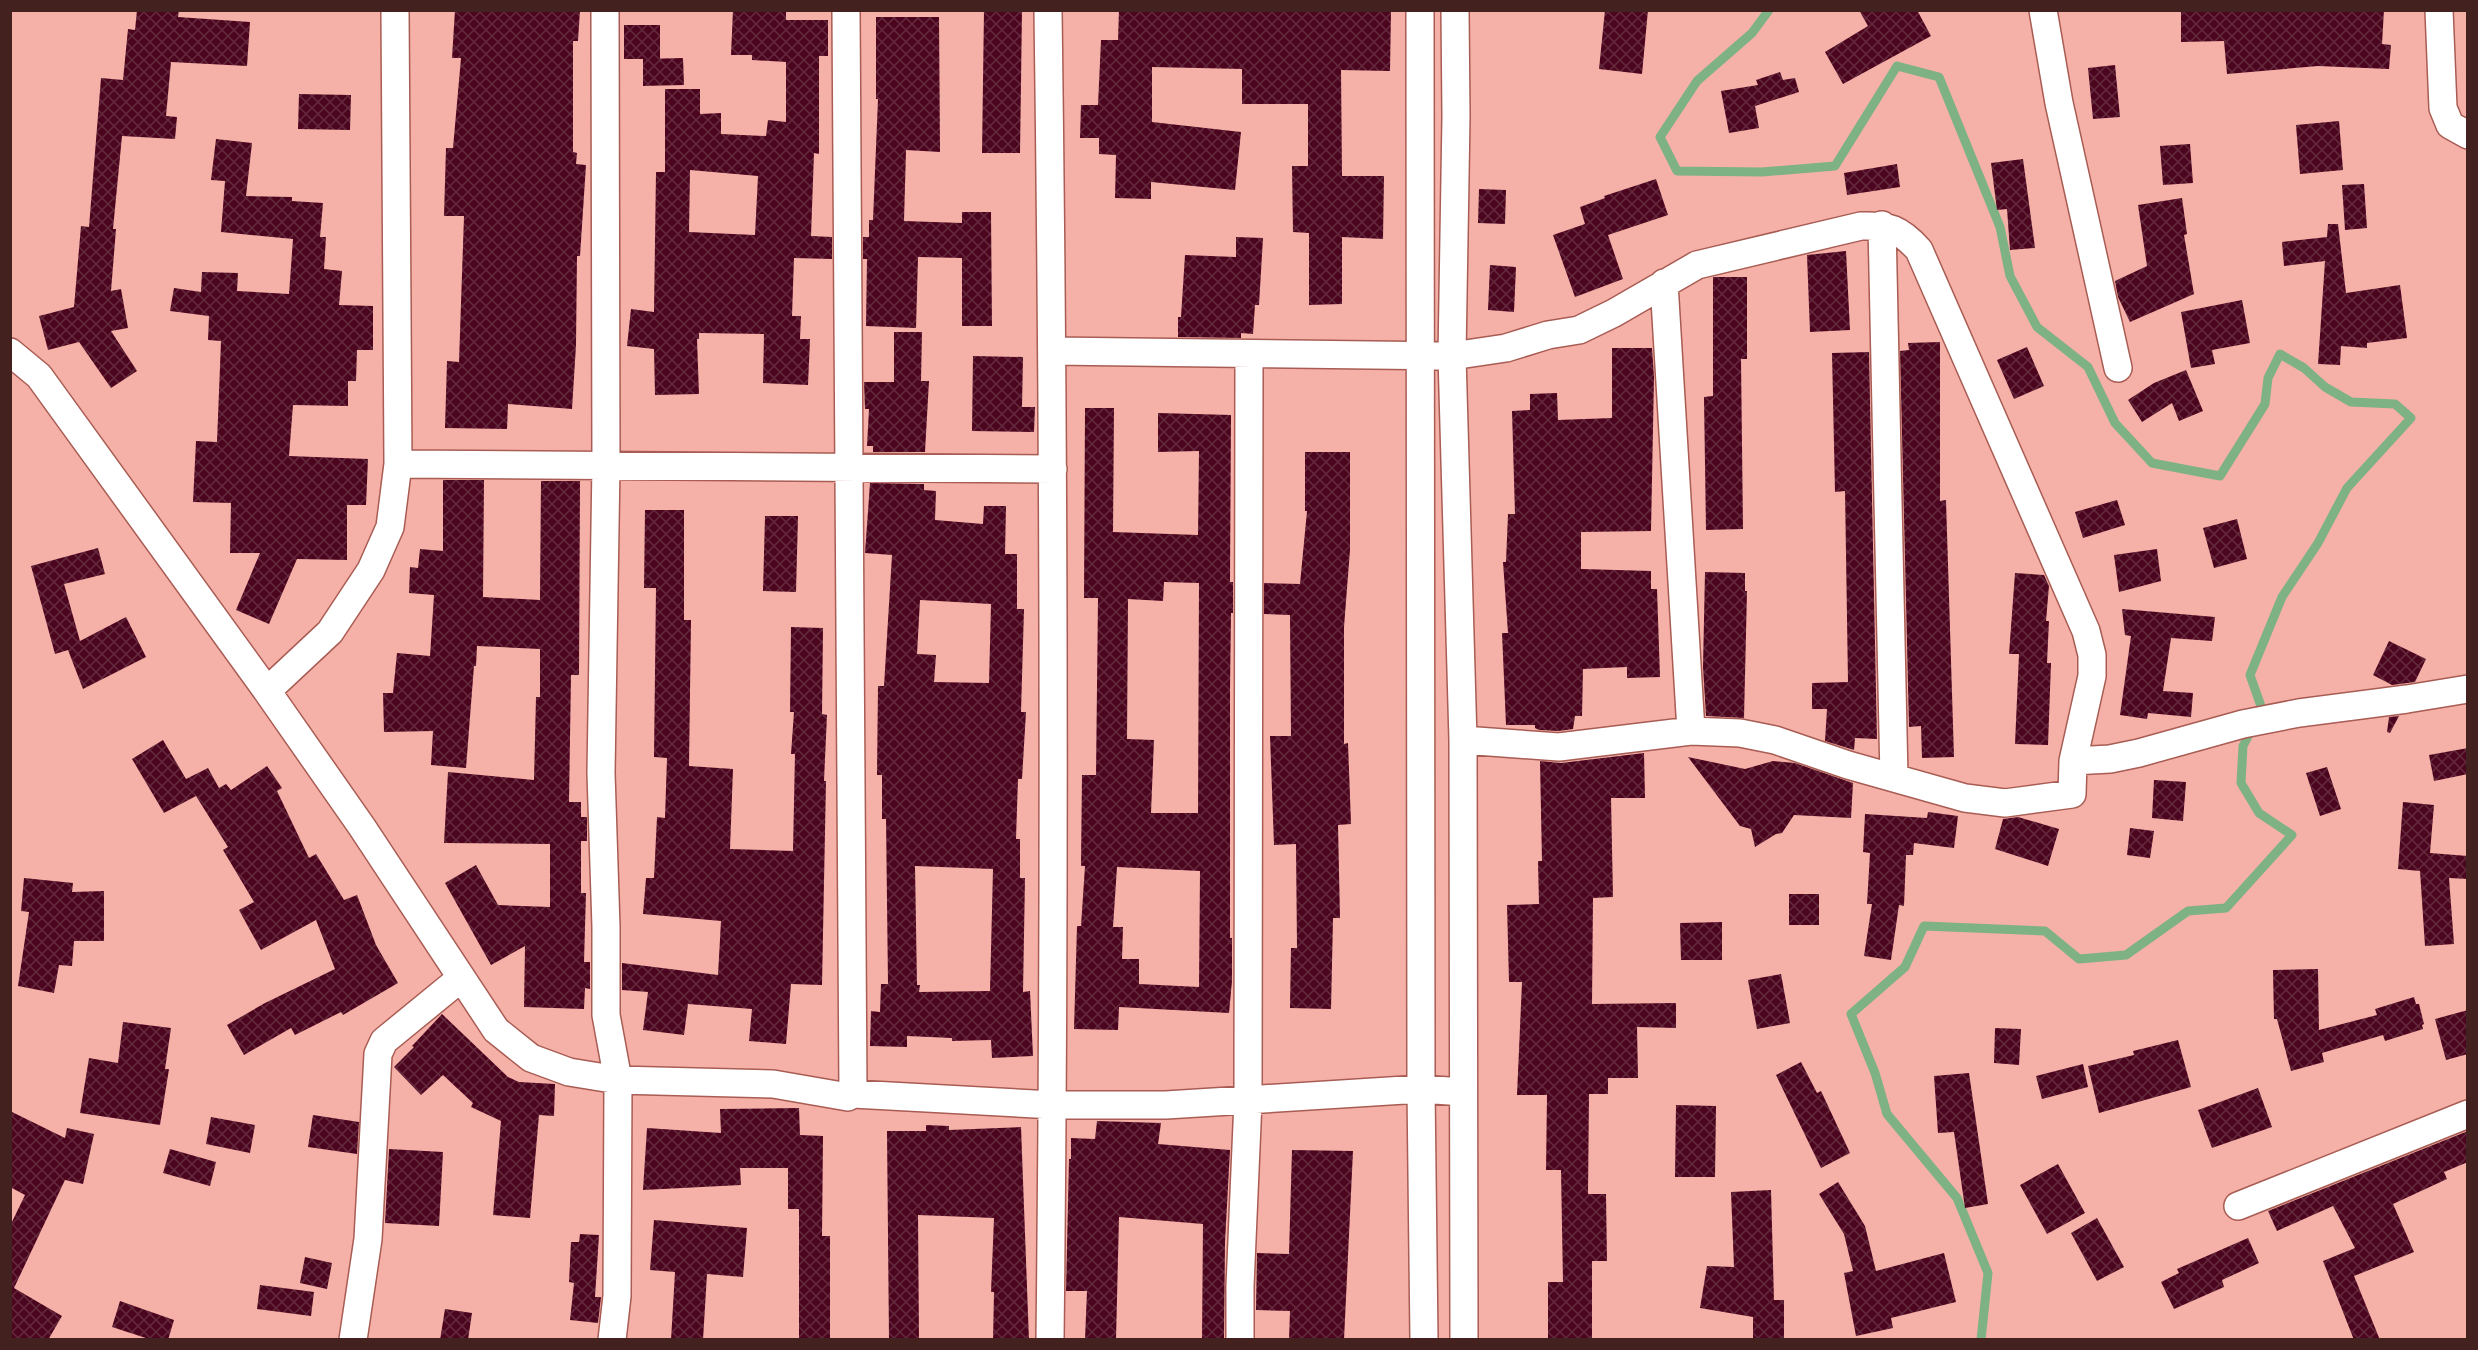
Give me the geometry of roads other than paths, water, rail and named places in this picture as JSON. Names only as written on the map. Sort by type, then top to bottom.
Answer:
[{"type":"street","points":[[267,691],[330,632],[372,570],[390,527],[398,464],[395,10]]},
{"type":"street","points":[[604,10],[606,465],[601,772],[606,927],[606,1015],[618,1080],[617,1296],[612,1340]]},
{"type":"street","points":[[846,10],[854,1094]]},
{"type":"street","points":[[1048,10],[1053,469],[1053,1105],[1050,1340]]},
{"type":"street","points":[[1420,10],[1421,1089],[1424,1340]]},
{"type":"street","points":[[1455,10],[1456,117],[1452,356],[1463,740],[1464,1340]]},
{"type":"street","points":[[2043,10],[2059,103],[2118,368]]},
{"type":"street","points":[[2439,10],[2443,108],[2450,125],[2468,135]]},
{"type":"street","points":[[1052,351],[1452,356],[1506,348],[1548,335],[1579,330],[1614,313],[1696,265],[1861,226],[1882,225],[1904,234],[1919,250],[2086,631],[2092,655],[2092,676],[2073,761],[2072,794],[2005,803],[1965,798],[1775,740],[1740,733],[1691,731],[1559,747],[1463,740]]},
{"type":"street","points":[[1882,225],[1894,777]]},
{"type":"street","points":[[1664,283],[1691,731]]},
{"type":"street","points":[[10,352],[39,376],[267,691],[362,827],[496,1030],[531,1058],[569,1072],[618,1080],[773,1084],[848,1097],[854,1094],[1053,1105],[1166,1105],[1421,1089],[1463,1092]]},
{"type":"street","points":[[1240,1340],[1239,1286],[1248,1101],[1249,354]]},
{"type":"street","points":[[398,464],[1053,469]]},
{"type":"street","points":[[2073,761],[2110,759],[2139,753],[2251,723],[2299,713],[2468,689]]},
{"type":"street","points":[[353,1340],[368,1239],[378,1054],[384,1041],[461,978]]},
{"type":"street","points":[[2238,1206],[2468,1114]]},
{"type":"waterway","points":[[1769,10],[1752,33],[1697,81],[1660,137],[1677,171],[1762,172],[1835,166],[1897,66],[1939,77],[2000,227],[2010,276],[2037,327],[2088,367],[2115,423],[2152,463],[2220,476],[2265,404],[2268,378],[2280,354],[2304,368],[2325,387],[2351,402],[2395,404],[2411,418],[2347,488],[2318,543],[2282,597],[2250,675],[2262,709],[2243,746],[2241,783],[2259,813],[2292,835],[2226,908],[2188,911],[2126,955],[2079,959],[2045,931],[1924,926],[1905,967],[1851,1014],[1875,1073],[1887,1114],[1957,1198],[1988,1273],[1981,1340]]}]
